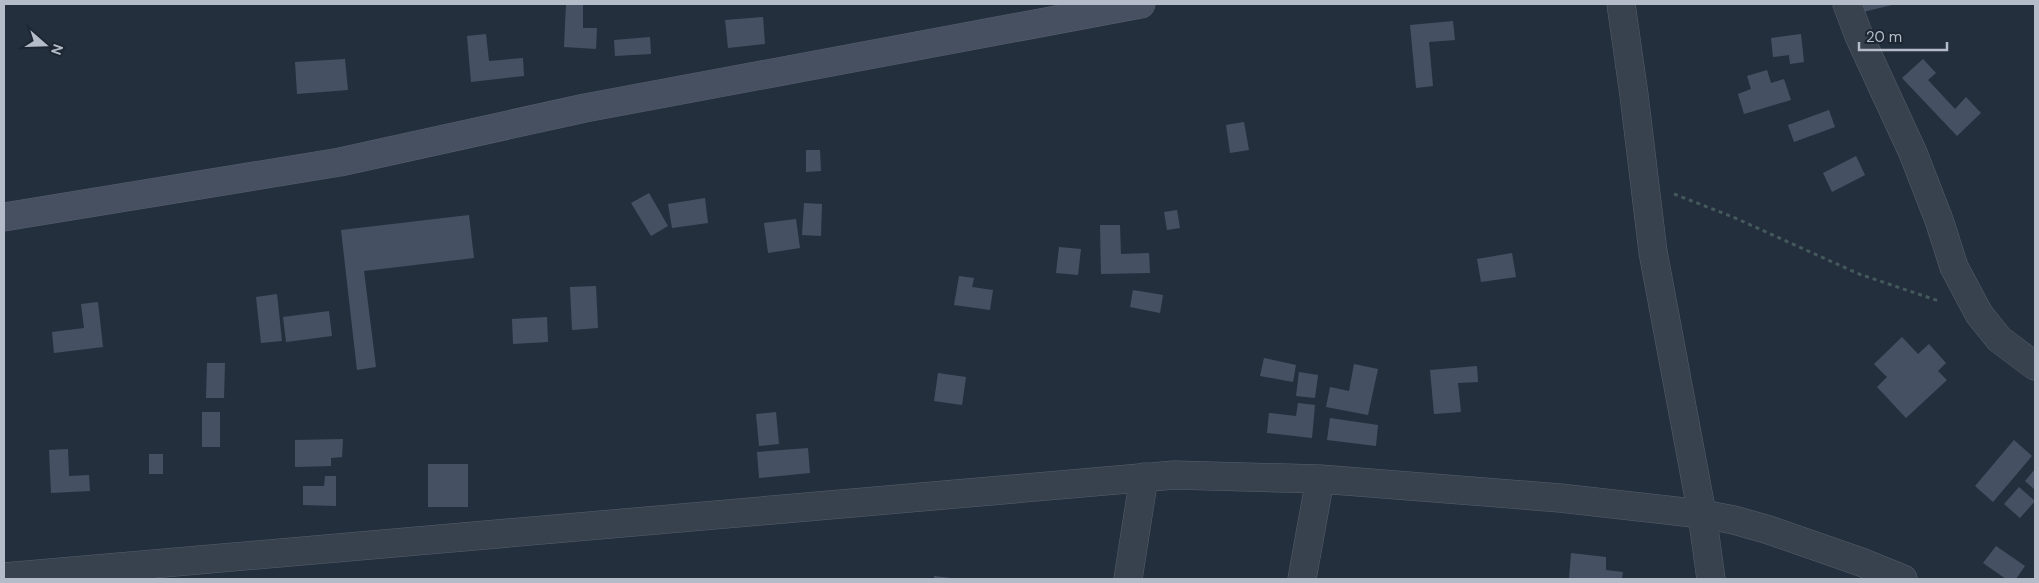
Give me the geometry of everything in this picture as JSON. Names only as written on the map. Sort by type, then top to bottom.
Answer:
[{"type":"street","points":[[4,217],[340,162],[585,108],[1141,4]]},
{"type":"street","points":[[1621,4],[1653,252],[1702,514],[1711,579]]},
{"type":"street","points":[[1846,4],[1866,52],[1914,153],[1954,267],[1979,314],[1999,339],[2035,366]]},
{"type":"street","points":[[4,577],[1174,475],[1320,478],[1560,498],[1702,514],[1734,520],[1769,530],[1861,562],[1903,579]]},
{"type":"street","points":[[1128,579],[1144,477]]},
{"type":"street","points":[[1302,579],[1320,478]]},
{"type":"path","points":[[1645,183],[1733,217],[1859,274],[1979,314]]},
{"type":"building","points":[[566,4],[583,5],[583,28],[597,28],[596,49],[564,47]]},
{"type":"building","points":[[1856,4],[1896,4],[1859,13]]},
{"type":"building","points":[[763,17],[765,44],[728,48],[725,20]]},
{"type":"building","points":[[1453,21],[1455,40],[1429,42],[1433,86],[1416,88],[1410,25]]},
{"type":"building","points":[[486,34],[489,61],[523,58],[524,76],[471,82],[467,36]]},
{"type":"building","points":[[1801,34],[1804,62],[1790,64],[1789,55],[1773,57],[1771,38]]},
{"type":"building","points":[[650,37],[651,54],[615,56],[614,40]]},
{"type":"building","points":[[345,59],[348,90],[297,94],[295,62]]},
{"type":"building","points":[[1923,59],[1936,73],[1928,80],[1955,109],[1966,97],[1981,113],[1957,136],[1902,78]]},
{"type":"building","points":[[1767,70],[1771,83],[1784,79],[1791,100],[1744,114],[1738,94],[1751,89],[1747,76]]},
{"type":"building","points":[[1829,110],[1835,127],[1794,142],[1788,125]]},
{"type":"building","points":[[1244,122],[1249,150],[1230,153],[1226,125]]},
{"type":"building","points":[[806,150],[820,150],[821,171],[806,172]]},
{"type":"building","points":[[1856,156],[1865,175],[1832,192],[1823,173]]},
{"type":"building","points":[[649,193],[668,226],[651,236],[631,203]]},
{"type":"building","points":[[705,198],[708,223],[672,228],[668,204]]},
{"type":"building","points":[[804,203],[822,204],[821,236],[802,235]]},
{"type":"building","points":[[1177,210],[1180,228],[1167,230],[1164,212]]},
{"type":"building","points":[[469,215],[474,258],[364,271],[376,367],[357,370],[341,230]]},
{"type":"building","points":[[796,219],[800,248],[768,253],[764,223]]},
{"type":"building","points":[[1100,225],[1120,225],[1121,254],[1149,253],[1150,273],[1101,274]]},
{"type":"building","points":[[1059,247],[1081,249],[1078,275],[1056,273]]},
{"type":"building","points":[[1512,253],[1516,277],[1481,282],[1477,259]]},
{"type":"building","points":[[959,276],[974,278],[972,287],[993,290],[990,310],[954,305]]},
{"type":"building","points":[[596,286],[598,328],[572,330],[570,287]]},
{"type":"building","points":[[1133,290],[1163,295],[1160,313],[1130,307]]},
{"type":"building","points":[[277,294],[282,341],[261,343],[256,297]]},
{"type":"building","points":[[98,302],[103,347],[54,353],[52,332],[84,328],[81,304]]},
{"type":"building","points":[[329,311],[332,336],[286,342],[283,317]]},
{"type":"building","points":[[547,317],[548,342],[513,344],[512,319]]},
{"type":"building","points":[[1902,337],[1918,354],[1929,344],[1946,363],[1938,371],[1947,380],[1906,418],[1877,387],[1887,377],[1874,364]]},
{"type":"building","points":[[1264,358],[1296,365],[1293,382],[1260,376]]},
{"type":"building","points":[[207,363],[225,363],[224,398],[206,398]]},
{"type":"building","points":[[1354,364],[1378,369],[1368,415],[1326,407],[1330,387],[1349,391]]},
{"type":"building","points":[[1477,366],[1478,382],[1458,383],[1461,412],[1434,414],[1430,370]]},
{"type":"building","points":[[1299,372],[1318,375],[1315,398],[1296,396]]},
{"type":"building","points":[[938,373],[966,377],[962,405],[934,401]]},
{"type":"building","points":[[1298,403],[1315,405],[1312,438],[1267,433],[1269,413],[1296,416]]},
{"type":"building","points":[[202,412],[220,412],[220,447],[202,447]]},
{"type":"building","points":[[776,412],[779,444],[759,446],[756,414]]},
{"type":"building","points":[[1330,418],[1378,425],[1376,446],[1327,440]]},
{"type":"building","points":[[343,439],[342,457],[331,458],[331,466],[295,467],[295,440]]},
{"type":"building","points":[[2014,440],[2032,456],[1993,502],[1975,486]]},
{"type":"building","points":[[808,448],[810,473],[759,478],[757,452]]},
{"type":"building","points":[[68,449],[69,476],[89,475],[90,491],[51,493],[49,450]]},
{"type":"building","points":[[149,454],[163,454],[163,474],[149,474]]},
{"type":"building","points":[[428,464],[468,464],[468,507],[428,507]]},
{"type":"building","points":[[2035,469],[2035,490],[2025,481]]},
{"type":"building","points":[[325,476],[336,476],[336,506],[303,505],[303,486],[324,486]]},
{"type":"building","points":[[2019,487],[2035,501],[2020,518],[2004,504]]},
{"type":"building","points":[[1996,546],[2025,566],[2016,579],[2006,579],[1983,563]]},
{"type":"building","points":[[1571,553],[1606,557],[1606,570],[1623,572],[1622,579],[1569,579]]},
{"type":"building","points":[[934,576],[951,578],[951,579],[934,579]]}]
